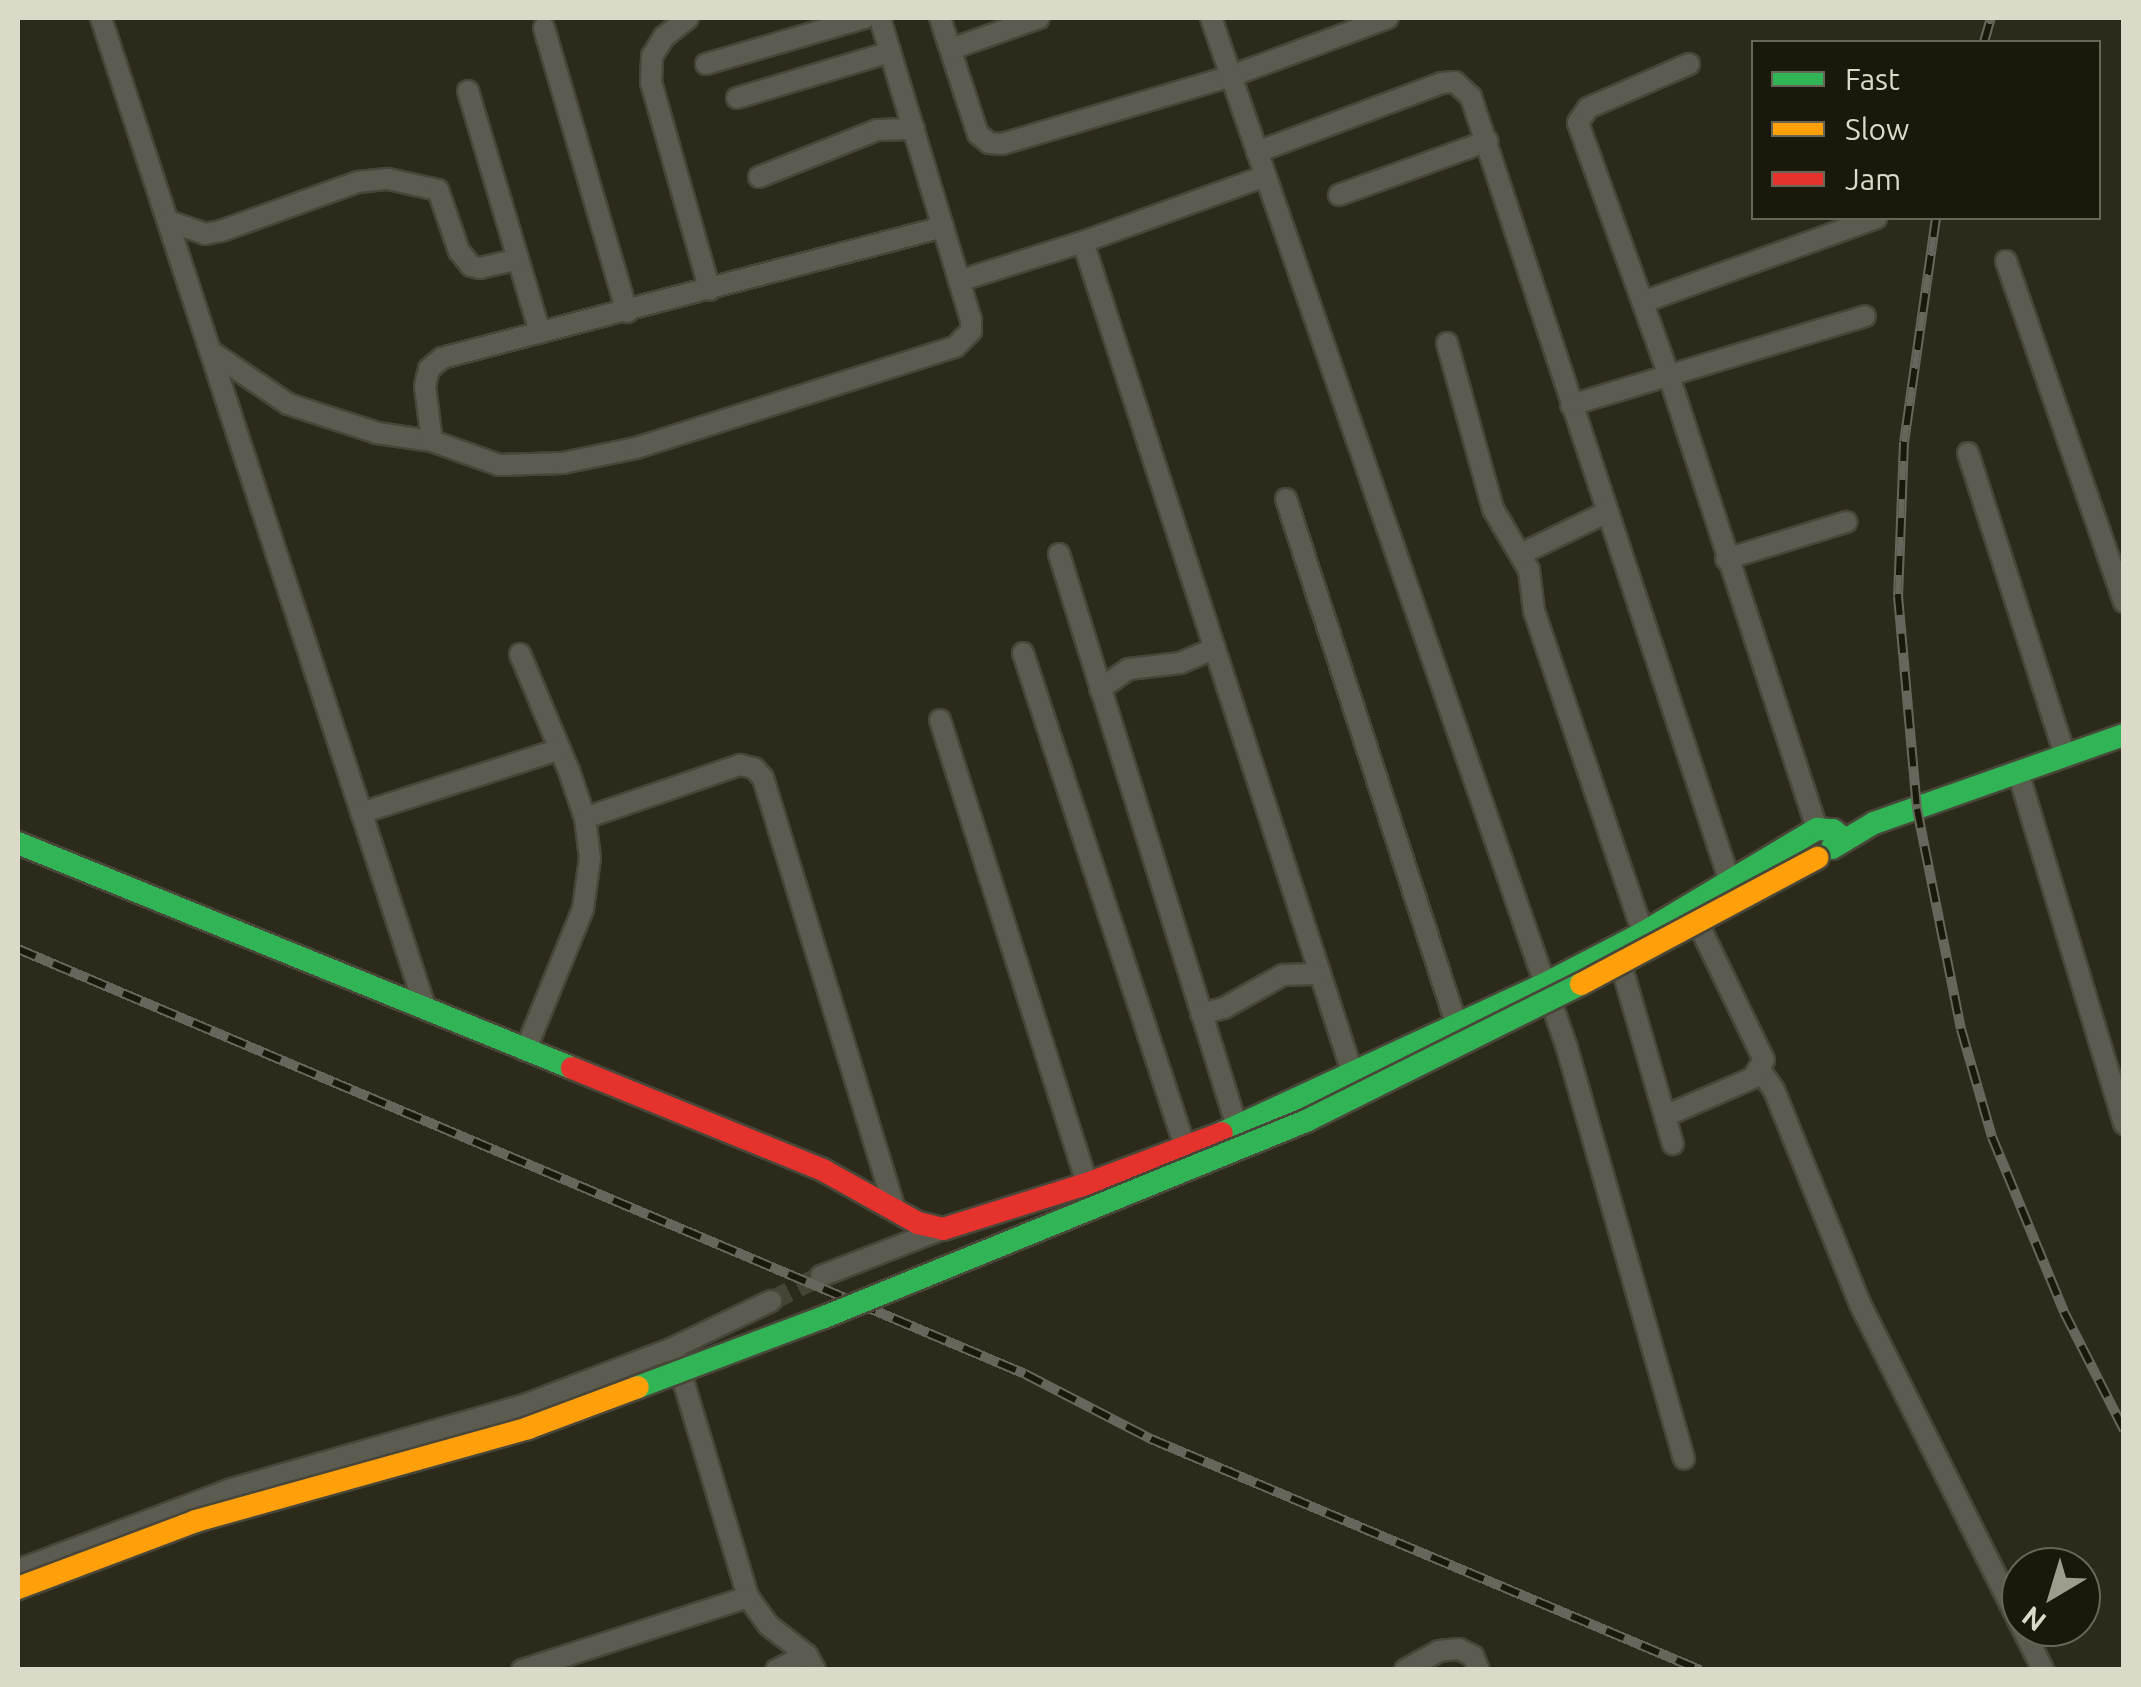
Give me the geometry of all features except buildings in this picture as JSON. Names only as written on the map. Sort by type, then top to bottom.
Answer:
[{"type":"main road","points":[[18,1588],[196,1521],[528,1428],[840,1311],[1306,1121],[1568,992],[1817,858],[1874,822],[2124,735]]},
{"type":"main road","points":[[18,843],[823,1170],[918,1223],[942,1229],[1087,1184],[1238,1127],[1543,985],[1643,933],[1817,829],[1833,830],[1846,840]]},
{"type":"street","points":[[101,18],[426,1010]]},
{"type":"street","points":[[688,18],[664,37],[652,56],[651,82],[710,290]]},
{"type":"street","points":[[706,64],[864,18]]},
{"type":"street","points":[[210,351],[288,404],[377,433],[432,441],[499,465],[563,463],[701,430],[955,347],[971,331],[960,280],[880,18]]},
{"type":"street","points":[[940,18],[978,134],[989,144],[1002,144],[1231,76],[1388,18]]},
{"type":"street","points":[[951,49],[1039,18]]},
{"type":"street","points":[[1211,18],[1566,1048],[1684,1459]]},
{"type":"street","points":[[544,28],[627,312]]},
{"type":"street","points":[[737,98],[890,52]]},
{"type":"street","points":[[1689,64],[1588,108],[1578,123],[1643,302],[1817,829]]},
{"type":"street","points":[[1257,152],[1442,82],[1454,82],[1471,97],[1730,882]]},
{"type":"street","points":[[468,91],[540,332]]},
{"type":"street","points":[[759,177],[877,130],[914,129]]},
{"type":"street","points":[[1339,195],[1487,141]]},
{"type":"street","points":[[960,280],[1083,242],[1265,176]]},
{"type":"street","points":[[168,222],[204,234],[222,232],[358,182],[388,179],[438,190],[460,251],[471,266],[480,268],[518,259]]},
{"type":"street","points":[[1643,302],[1870,220]]},
{"type":"street","points":[[432,441],[424,386],[429,369],[442,358],[943,227]]},
{"type":"street","points":[[1083,242],[1352,1074]]},
{"type":"street","points":[[2006,261],[2124,602]]},
{"type":"street","points":[[1571,405],[1865,316]]},
{"type":"street","points":[[1447,344],[1493,509],[1523,553],[1534,612],[1643,933]]},
{"type":"street","points":[[1968,453],[2065,756]]},
{"type":"street","points":[[1286,499],[1458,1026]]},
{"type":"street","points":[[1523,553],[1607,512]]},
{"type":"street","points":[[1726,559],[1846,522]]},
{"type":"street","points":[[1059,554],[1238,1127]]},
{"type":"street","points":[[1100,689],[1129,668],[1180,664],[1215,648]]},
{"type":"street","points":[[520,654],[585,818],[590,858],[584,909],[525,1051]]},
{"type":"street","points":[[1023,654],[1185,1147]]},
{"type":"street","points":[[940,720],[1087,1184]]},
{"type":"street","points":[[361,813],[560,749]]},
{"type":"street","points":[[585,818],[740,765],[754,768],[763,778],[896,1211]]},
{"type":"street","points":[[2018,772],[2124,1124]]},
{"type":"street","points":[[1689,906],[1761,1048],[1760,1070],[1774,1090],[1860,1304],[2043,1670]]},
{"type":"street","points":[[1616,947],[1673,1144]]},
{"type":"street","points":[[1201,1014],[1224,1008],[1283,975],[1320,974]]},
{"type":"street","points":[[1665,1116],[1753,1078],[1760,1070]]},
{"type":"street","points":[[821,1276],[942,1229]]},
{"type":"street","points":[[18,1570],[214,1495],[441,1432],[673,1348],[771,1301]]},
{"type":"street","points":[[673,1348],[748,1597],[768,1626],[811,1662]]},
{"type":"street","points":[[522,1670],[748,1597]]},
{"type":"street","points":[[1406,1670],[1439,1650],[1459,1649],[1472,1656],[1479,1670]]},
{"type":"street","points":[[776,1670],[811,1662]]},
{"type":"tunnel","points":[[771,1301],[821,1276]]},
{"type":"railway","points":[[1985,40],[1991,18]]},
{"type":"railway","points":[[1936,220],[1904,442],[1898,596],[1917,809],[1961,1029],[1992,1137],[2064,1312],[2124,1430]]},
{"type":"railway","points":[[18,949],[1025,1374],[1151,1439],[1700,1670]]},
{"type":"traffic: fast","points":[[1832,848],[1874,823],[2124,735]]},
{"type":"traffic: fast","points":[[1222,1133],[1543,985],[1643,933],[1817,829],[1833,830],[1845,840]]},
{"type":"traffic: fast","points":[[18,843],[572,1068]]},
{"type":"traffic: fast","points":[[638,1387],[822,1318],[1306,1121],[1581,984]]},
{"type":"traffic: jam","points":[[572,1068],[823,1170],[918,1223],[943,1229],[1087,1184],[1222,1133]]},
{"type":"traffic: slow","points":[[1581,984],[1817,858]]},
{"type":"traffic: slow","points":[[18,1588],[196,1521],[528,1428],[638,1387]]}]
